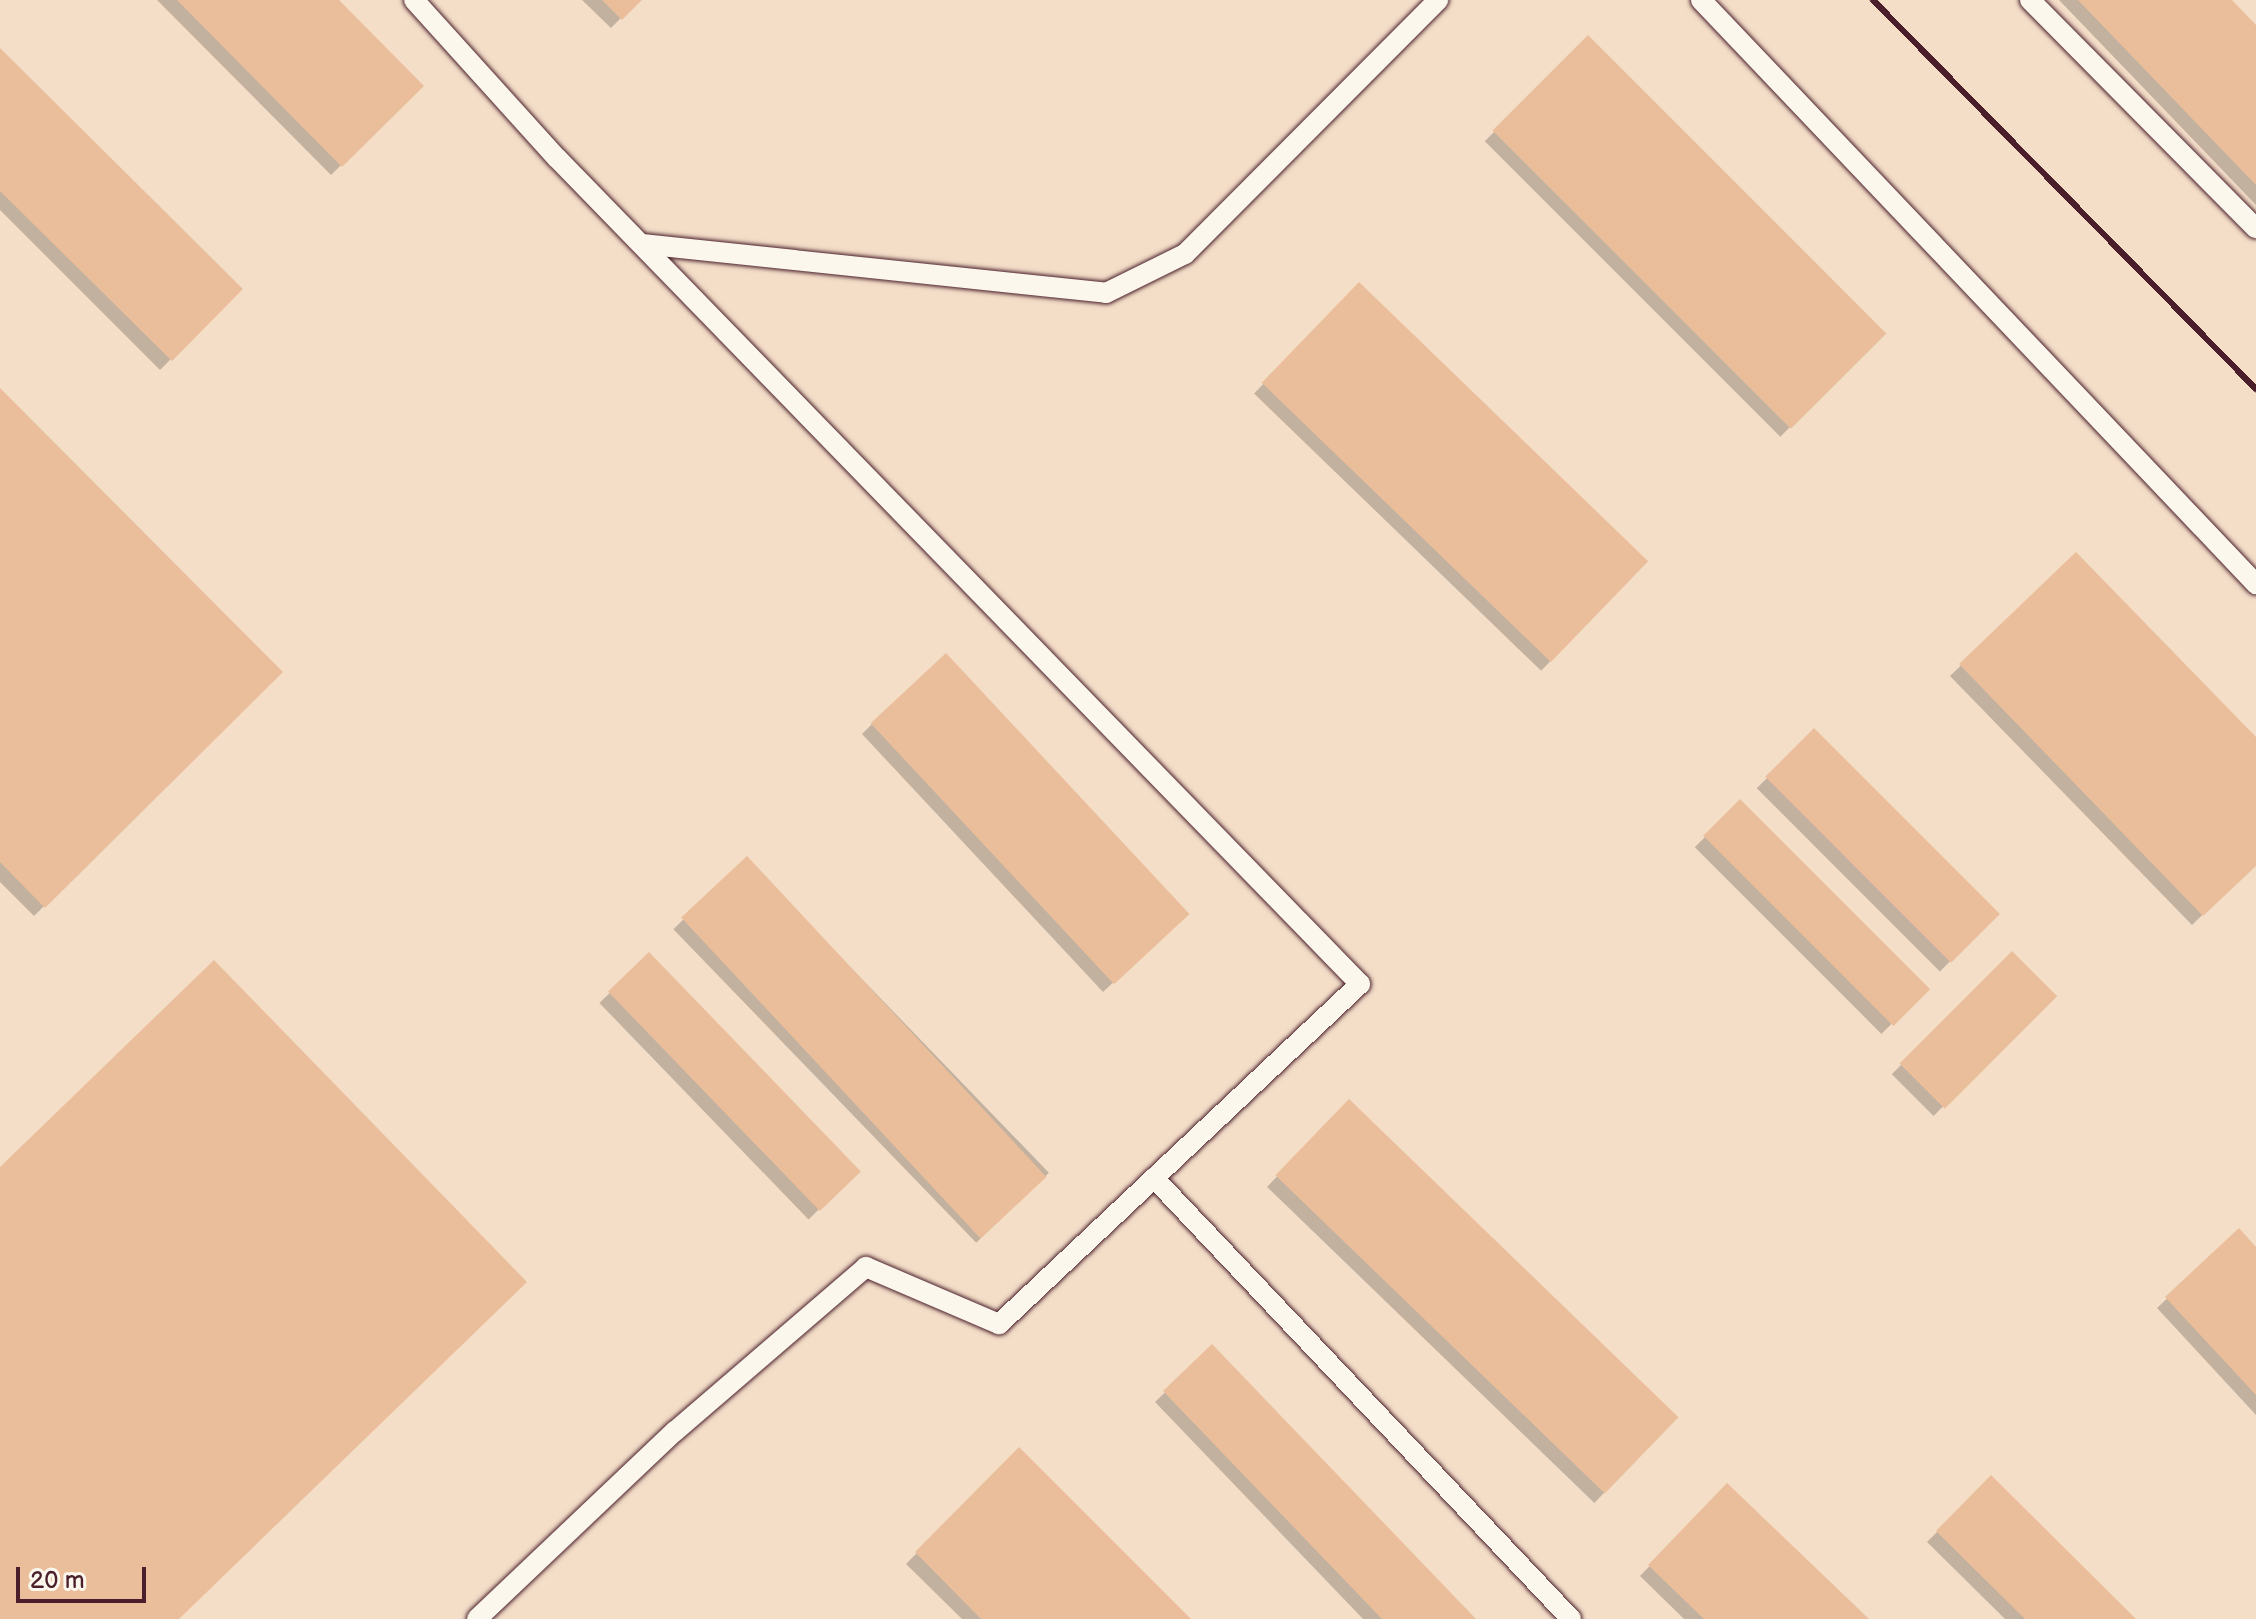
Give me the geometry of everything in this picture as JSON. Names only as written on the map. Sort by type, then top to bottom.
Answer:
[{"type":"lane","points":[[414,0],[557,158],[1360,984],[999,1324],[866,1267],[675,1431],[477,1619]]},
{"type":"lane","points":[[642,244],[1106,293],[1185,254],[1438,0]]},
{"type":"lane","points":[[1701,0],[2256,584]]},
{"type":"lane","points":[[2030,0],[2256,228]]},
{"type":"lane","points":[[1154,1178],[1571,1619]]},
{"type":"shaded area","points":[[0,0],[2256,0],[2256,1619],[0,1619]]},
{"type":"building","points":[[177,0],[339,0],[424,86],[342,167]]},
{"type":"building","points":[[602,0],[642,0],[622,20]]},
{"type":"building","points":[[2078,0],[2232,0],[2256,25],[2256,185]]},
{"type":"building","points":[[1588,35],[1886,333],[1791,429],[1493,130]]},
{"type":"building","points":[[0,48],[243,289],[172,361],[0,191]]},
{"type":"building","points":[[1359,282],[1648,561],[1551,662],[1262,383]]},
{"type":"building","points":[[0,388],[283,672],[45,908],[0,862]]},
{"type":"building","points":[[2076,552],[2256,737],[2256,866],[2203,916],[1959,664]]},
{"type":"building","points":[[946,653],[1189,914],[1114,984],[871,723]]},
{"type":"building","points":[[1814,728],[2000,914],[1951,963],[1765,777]]},
{"type":"building","points":[[1740,799],[1930,989],[1893,1026],[1703,836]]},
{"type":"building","points":[[747,856],[1046,1177],[981,1238],[681,917]]},
{"type":"building","points":[[2012,951],[2057,996],[1945,1109],[1900,1063]]},
{"type":"building","points":[[649,952],[861,1171],[820,1211],[608,992]]},
{"type":"building","points":[[214,960],[527,1282],[179,1619],[0,1619],[0,1167]]},
{"type":"building","points":[[1349,1099],[1678,1417],[1605,1493],[1275,1175]]},
{"type":"building","points":[[2239,1228],[2256,1247],[2256,1395],[2165,1297]]},
{"type":"building","points":[[1212,1344],[1476,1619],[1382,1619],[1163,1391]]},
{"type":"building","points":[[1019,1447],[1191,1619],[981,1619],[915,1552]]},
{"type":"building","points":[[1991,1475],[2136,1619],[2025,1619],[1936,1531]]},
{"type":"building","points":[[1727,1483],[1869,1619],[1704,1619],[1648,1565]]},
{"type":"railway","points":[[1873,0],[2256,389]]}]
